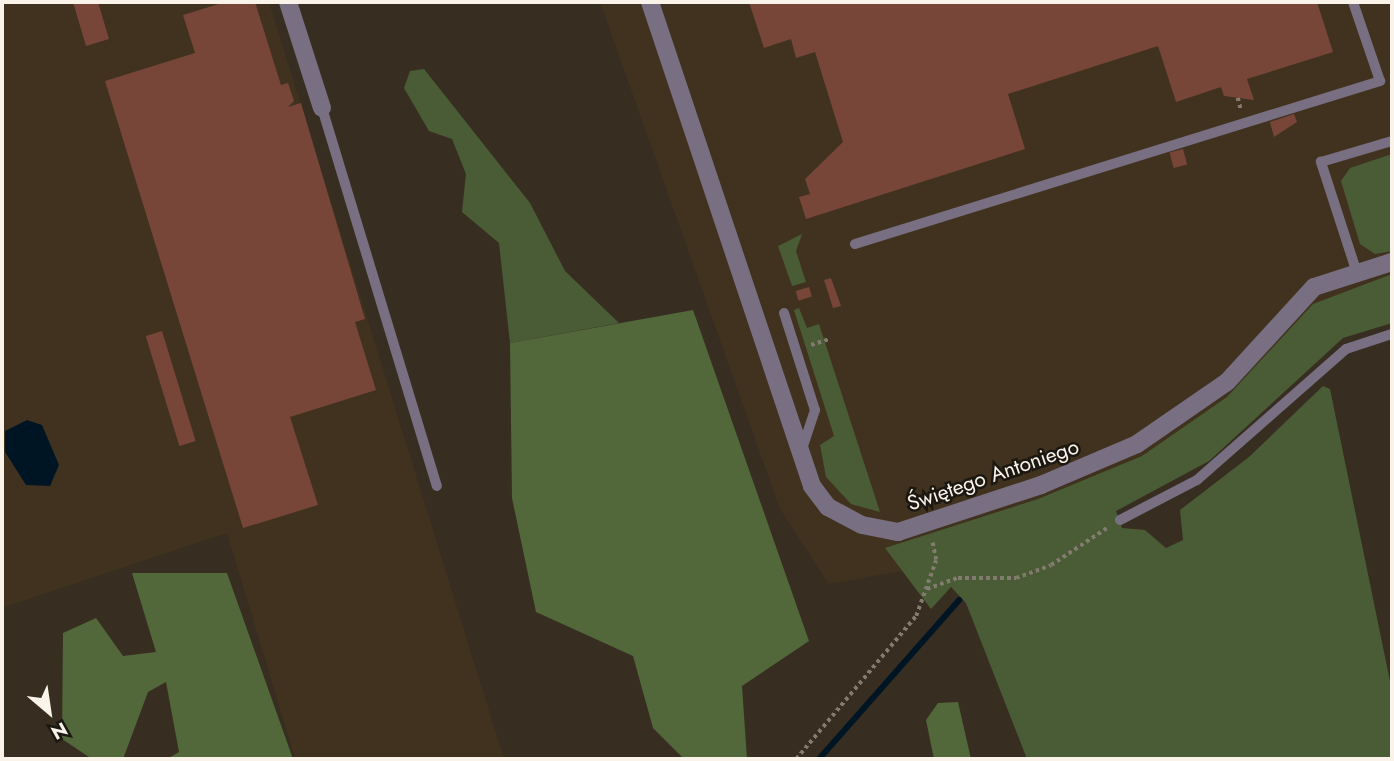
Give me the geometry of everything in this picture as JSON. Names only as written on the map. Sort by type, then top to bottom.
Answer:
[{"type":"street","points":[[288,2],[322,108]]},
{"type":"street","name":"Świętego Antoniego","points":[[650,2],[812,486],[828,507],[862,525],[898,532],[1137,444],[1227,382],[1314,287],[1356,270],[1392,262]]},
{"type":"lane","points":[[855,244],[1380,81],[1353,2]]},
{"type":"lane","points":[[322,108],[437,486]]},
{"type":"lane","points":[[1356,270],[1321,162],[1392,141]]},
{"type":"lane","points":[[784,313],[815,410],[801,452]]},
{"type":"lane","points":[[1120,520],[1197,480],[1346,349],[1392,334]]},
{"type":"path","points":[[1227,112],[1253,103]]},
{"type":"path","points":[[925,590],[958,578],[1016,578],[1051,565],[1120,520]]},
{"type":"path","points":[[796,759],[916,616],[936,560],[927,522]]},
{"type":"shaded area","points":[[2,2],[269,2],[504,759],[295,759],[227,533],[2,608]]},
{"type":"shaded area","points":[[600,2],[1392,2],[1392,300],[1368,305],[1256,410],[968,559],[829,584],[780,509]]},
{"type":"green space","points":[[424,69],[530,203],[565,271],[619,323],[510,343],[499,243],[462,212],[466,174],[452,139],[429,131],[404,88],[410,71]]},
{"type":"green space","points":[[1392,154],[1392,251],[1375,254],[1360,244],[1341,181],[1350,168]]},
{"type":"green space","points":[[802,234],[796,251],[806,282],[792,286],[778,246]]},
{"type":"green space","points":[[1392,274],[1392,323],[1343,338],[1209,461],[1116,511],[1122,528],[1145,530],[1166,548],[1183,540],[1180,510],[1249,457],[1323,386],[1330,389],[1392,691],[1392,759],[1027,759],[966,603],[951,587],[931,609],[885,548],[1038,499],[1142,456],[1227,397],[1313,304]]},
{"type":"green space","points":[[799,308],[807,328],[819,324],[880,512],[851,504],[826,477],[820,445],[834,436],[794,310]]},
{"type":"green space","points":[[693,310],[809,641],[742,686],[747,759],[684,759],[653,728],[633,656],[536,612],[512,498],[510,343]]},
{"type":"green space","points":[[132,573],[227,573],[293,759],[167,759],[179,752],[166,682],[148,692],[123,759],[92,759],[62,739],[63,633],[96,618],[123,656],[156,652]]},
{"type":"green space","points":[[958,702],[971,759],[934,759],[926,720],[938,703]]},
{"type":"water","points":[[27,420],[42,425],[59,465],[50,486],[26,485],[5,452],[5,431]]},
{"type":"building","points":[[73,2],[98,2],[109,39],[86,46]]},
{"type":"building","points":[[225,2],[255,2],[281,85],[288,83],[294,101],[288,107],[301,103],[365,319],[355,322],[376,390],[290,417],[318,505],[243,528],[105,81],[195,53],[183,15]]},
{"type":"building","points":[[749,2],[1317,2],[1333,52],[1247,79],[1254,100],[1224,96],[1221,87],[1176,102],[1158,46],[1008,94],[1025,149],[806,219],[799,197],[810,194],[805,179],[843,142],[815,52],[796,58],[791,39],[764,48]]},
{"type":"building","points":[[1294,114],[1297,122],[1274,137],[1270,122]]},
{"type":"building","points":[[1183,149],[1187,164],[1174,168],[1169,153]]},
{"type":"building","points":[[831,278],[841,306],[833,308],[824,280]]},
{"type":"building","points":[[809,287],[812,297],[799,301],[796,291]]},
{"type":"building","points":[[162,331],[196,441],[179,446],[146,336]]},
{"type":"waterway","points":[[819,759],[959,600]]}]
